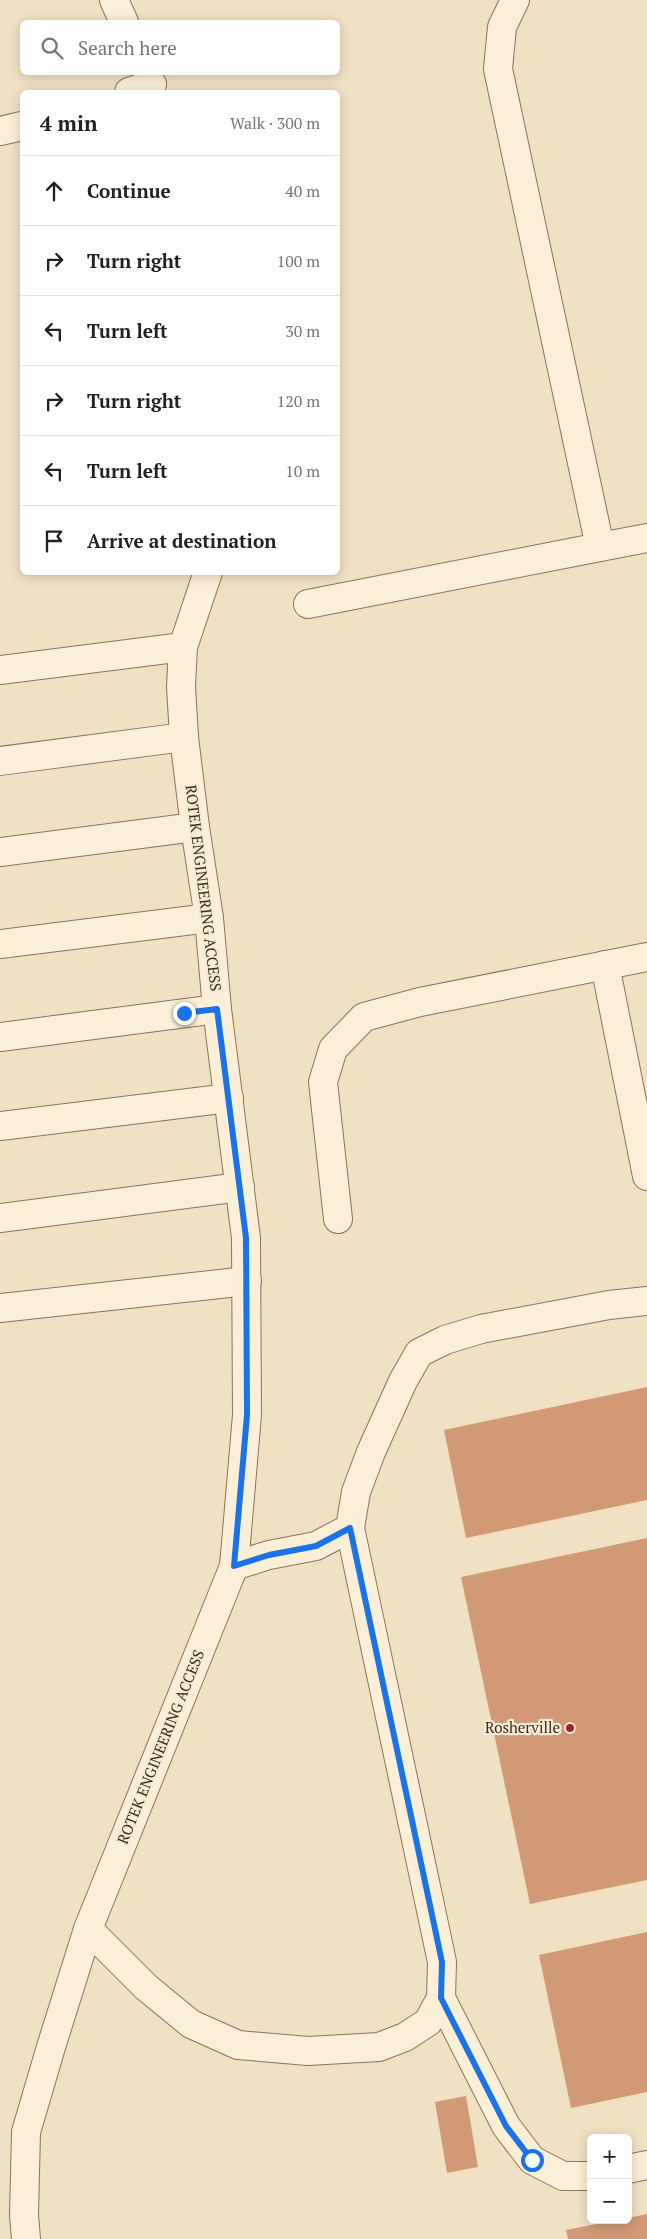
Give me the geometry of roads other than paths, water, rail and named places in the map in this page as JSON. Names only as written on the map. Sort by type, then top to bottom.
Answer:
[{"type":"street","points":[[114,0],[123,20]]},
{"type":"street","points":[[515,0],[502,28],[498,69],[600,546]]},
{"type":"street","points":[[0,131],[20,126]]},
{"type":"street","points":[[308,604],[647,538]]},
{"type":"street","name":"ROTEK ENGINEERING ACCESS","points":[[26,2239],[24,2215],[26,2132],[88,1929],[234,1566],[247,1415],[246,1238],[217,1009],[209,918],[184,738],[181,687],[183,647],[207,575]]},
{"type":"street","points":[[0,670],[183,647]]},
{"type":"street","points":[[0,761],[184,738]]},
{"type":"street","points":[[0,852],[195,827]]},
{"type":"street","points":[[0,944],[209,918]]},
{"type":"street","points":[[338,1219],[323,1082],[332,1049],[364,1017],[420,1002],[647,957]]},
{"type":"street","points":[[605,965],[647,1176]]},
{"type":"street","points":[[0,1037],[217,1009]]},
{"type":"street","points":[[0,1126],[229,1098]]},
{"type":"street","points":[[0,1218],[240,1187]]},
{"type":"street","points":[[0,1308],[247,1282]]},
{"type":"street","points":[[88,1929],[146,1987],[191,2024],[238,2045],[308,2051],[379,2047],[405,2037],[428,2022],[441,1998],[442,1962],[350,1528],[356,1492],[370,1452],[403,1381],[419,1353],[445,1340],[482,1329],[647,1301]]},
{"type":"street","points":[[234,1566],[269,1555],[316,1546],[350,1528]]},
{"type":"street","points":[[441,1998],[506,2126],[532,2160],[563,2176],[587,2176]]},
{"type":"street","points":[[632,2169],[647,2165]]},
{"type":"place","name":"Rosherville","points":[[570,1728]]}]
